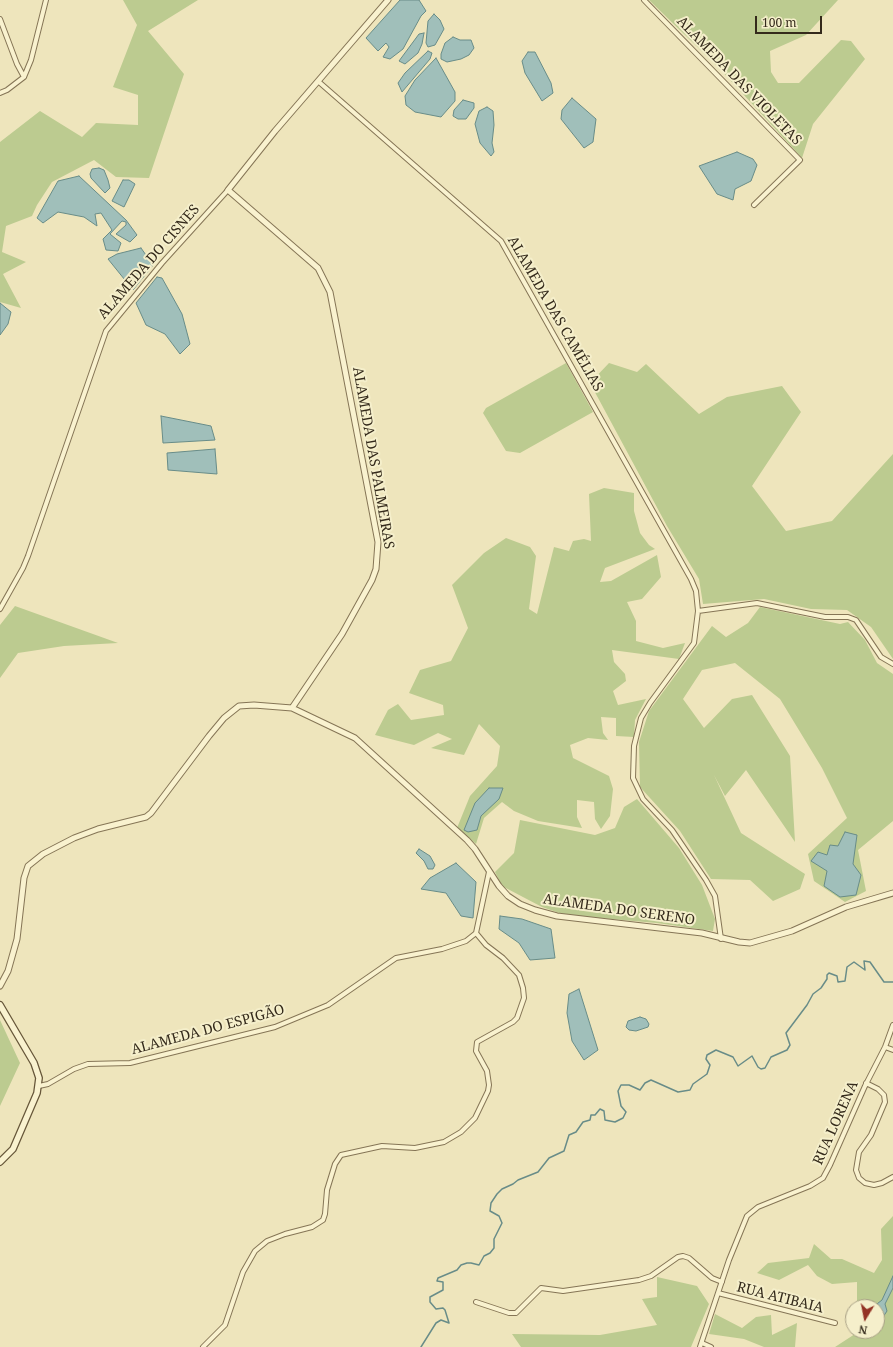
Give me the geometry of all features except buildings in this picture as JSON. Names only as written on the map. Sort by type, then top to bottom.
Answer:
[{"type":"main road","points":[[0,1004],[34,1063],[39,1078],[39,1086],[13,1149],[0,1162]]},
{"type":"street","points":[[0,93],[7,90],[24,77],[31,60],[46,0]]},
{"type":"street","name":"ALAMEDA DO CISNES","points":[[0,609],[23,568],[31,549],[106,331],[142,286],[228,190],[275,131],[319,82],[388,0]]},
{"type":"street","name":"ALAMEDA DAS VIOLETAS","points":[[644,0],[800,160],[754,205]]},
{"type":"street","points":[[0,19],[17,64],[24,77]]},
{"type":"street","name":"ALAMEDA DAS CAMÉLIAS","points":[[319,82],[496,234],[691,579],[696,591],[698,611],[697,634],[694,643],[641,718],[634,746],[633,778],[644,799],[672,830],[706,880],[714,896],[721,939]]},
{"type":"street","name":"ALAMEDA DAS PALMEIRAS","points":[[228,190],[318,268],[330,292],[378,542],[376,569],[368,589],[342,634],[292,708]]},
{"type":"street","points":[[698,611],[757,603],[825,617],[848,617],[856,620],[881,657],[893,664]]},
{"type":"street","points":[[0,986],[8,971],[17,939],[24,878],[28,866],[43,854],[74,838],[98,829],[146,817],[151,813],[224,718],[239,706],[265,705],[292,708]]},
{"type":"street","name":"ALAMEDA DO SERENO","points":[[292,708],[355,738],[467,840],[508,896],[520,904],[535,910],[588,920],[702,933],[721,939],[739,942],[760,940],[792,930],[846,907],[893,893]]},
{"type":"street","points":[[203,1347],[225,1325],[243,1272],[255,1251],[267,1241],[285,1234],[312,1227],[323,1220],[327,1190],[335,1164],[341,1155],[382,1146],[415,1148],[444,1142],[461,1132],[475,1118],[488,1091],[489,1085],[487,1070],[476,1051],[477,1042],[513,1022],[517,1018],[524,998],[524,988],[519,975],[503,958],[486,945],[476,933],[489,872]]},
{"type":"street","name":"ALAMEDA DO ESPIGÃO","points":[[39,1086],[48,1084],[81,1066],[88,1064],[122,1064],[141,1061],[285,1024],[328,1005],[396,958],[460,944],[471,938],[476,933]]},
{"type":"street","name":"RUA LORENA","points":[[701,1345],[740,1231],[752,1210],[810,1186],[825,1175],[866,1083],[885,1046],[893,1025]]},
{"type":"street","points":[[885,1046],[893,1050]]},
{"type":"street","points":[[866,1083],[878,1089],[884,1095],[885,1102],[871,1135],[859,1152],[856,1170],[859,1178],[865,1183],[874,1185],[882,1184],[893,1177]]},
{"type":"street","points":[[476,1302],[509,1314],[516,1313],[541,1288],[563,1291],[640,1280],[651,1276],[678,1257],[683,1256],[689,1258],[712,1278],[722,1282]]},
{"type":"street","name":"RUA ATIBAIA","points":[[718,1294],[835,1323]]},
{"type":"street","points":[[701,1345],[711,1347]]},
{"type":"green space","points":[[123,0],[198,0],[148,31],[184,74],[149,178],[116,177],[94,160],[52,182],[37,205],[32,216],[6,226],[2,252],[26,262],[3,274],[21,308],[0,302],[0,142],[40,111],[82,137],[96,123],[138,125],[138,95],[113,87],[137,25]]},
{"type":"green space","points":[[649,0],[838,0],[806,35],[770,51],[771,72],[778,83],[799,83],[841,40],[851,41],[865,59],[813,124],[802,158],[719,68]]},
{"type":"green space","points":[[566,363],[593,412],[520,453],[506,451],[483,413],[486,408]]},
{"type":"green space","points":[[609,363],[637,372],[646,364],[699,414],[727,397],[782,386],[801,412],[752,486],[786,531],[832,521],[893,454],[893,659],[871,627],[847,610],[811,609],[764,599],[703,604],[699,579],[667,526],[590,383]]},
{"type":"green space","points":[[604,488],[634,493],[634,511],[640,533],[649,545],[655,549],[605,568],[600,582],[611,581],[657,555],[661,577],[642,599],[627,602],[636,621],[636,641],[663,648],[685,643],[679,659],[612,650],[614,662],[625,674],[626,681],[613,691],[618,705],[646,699],[635,720],[634,737],[616,736],[616,718],[601,717],[603,733],[608,740],[588,738],[570,745],[573,758],[609,776],[613,789],[610,816],[601,829],[595,819],[594,802],[577,800],[577,817],[582,828],[538,821],[514,811],[502,802],[484,818],[476,844],[457,828],[470,796],[497,766],[500,746],[479,724],[464,755],[431,748],[452,739],[438,733],[414,745],[375,735],[388,710],[398,704],[411,720],[444,715],[443,705],[409,693],[420,670],[451,661],[468,628],[452,585],[484,553],[506,538],[530,547],[536,556],[529,609],[537,614],[554,547],[569,551],[573,541],[584,539],[591,541],[589,494]]},
{"type":"green space","points":[[15,606],[118,643],[64,646],[18,653],[0,678],[0,625]]},
{"type":"green space","points":[[760,607],[840,624],[848,622],[865,640],[877,663],[893,674],[893,821],[858,850],[866,891],[845,902],[814,881],[808,854],[847,818],[822,768],[780,699],[735,663],[702,670],[683,699],[704,728],[732,699],[752,695],[790,756],[795,842],[746,770],[725,796],[714,775],[741,833],[805,874],[800,889],[773,901],[750,880],[711,879],[680,831],[640,787],[639,742],[649,711],[712,626],[726,637],[748,623]]},
{"type":"green space","points":[[637,799],[679,848],[702,885],[715,919],[713,931],[657,923],[565,915],[542,907],[502,886],[495,872],[514,853],[520,820],[595,835],[615,828],[624,807]]},
{"type":"green space","points":[[0,1020],[20,1063],[0,1106]]},
{"type":"green space","points":[[893,1216],[893,1347],[835,1347],[847,1339],[885,1339],[885,1299],[857,1299],[857,1282],[832,1284],[817,1276],[808,1265],[779,1280],[757,1273],[768,1263],[809,1258],[814,1244],[831,1259],[842,1259],[874,1273],[882,1260],[881,1229]]},
{"type":"green space","points":[[657,1277],[697,1286],[709,1304],[691,1347],[521,1347],[512,1334],[600,1335],[657,1325],[642,1299],[657,1297]]},
{"type":"green space","points":[[715,1314],[742,1328],[756,1317],[771,1315],[772,1335],[797,1323],[795,1347],[764,1347],[744,1339],[709,1334]]},
{"type":"water","points":[[400,0],[419,0],[426,11],[421,16],[403,49],[390,59],[383,57],[389,47],[386,43],[378,51],[366,38]]},
{"type":"water","points":[[434,14],[440,20],[444,29],[435,45],[428,47],[426,43],[428,21]]},
{"type":"water","points":[[424,33],[422,44],[418,53],[405,64],[399,61],[419,34]]},
{"type":"water","points":[[453,37],[460,40],[471,40],[474,48],[469,55],[461,59],[447,62],[441,59],[441,54],[445,43]]},
{"type":"water","points":[[428,51],[432,53],[430,59],[402,92],[398,83],[405,73]]},
{"type":"water","points":[[528,52],[535,52],[551,83],[553,93],[542,101],[525,73],[522,61]]},
{"type":"water","points":[[436,58],[455,92],[455,101],[441,117],[415,112],[406,105],[405,96],[415,80]]},
{"type":"water","points":[[572,98],[596,119],[593,142],[584,148],[561,119],[562,110]]},
{"type":"water","points":[[463,100],[474,103],[474,108],[466,119],[458,119],[453,116],[454,110]]},
{"type":"water","points":[[487,107],[493,111],[494,125],[492,143],[494,152],[491,156],[480,143],[475,124],[479,111]]},
{"type":"water","points":[[737,152],[753,159],[757,165],[751,181],[735,189],[733,200],[717,194],[699,166]]},
{"type":"water","points":[[99,168],[104,170],[110,188],[105,193],[91,178],[90,174],[92,169]]},
{"type":"water","points":[[79,176],[126,220],[137,235],[130,242],[116,234],[126,225],[126,222],[122,221],[110,234],[121,243],[118,251],[106,250],[103,239],[112,230],[101,213],[95,214],[97,226],[84,217],[58,212],[43,223],[37,218],[58,181]]},
{"type":"water","points":[[123,180],[129,180],[135,184],[124,207],[112,201]]},
{"type":"water","points":[[141,248],[153,265],[133,290],[108,259],[117,254]]},
{"type":"water","points":[[157,277],[162,278],[182,314],[190,344],[180,354],[165,334],[146,325],[136,303]]},
{"type":"water","points":[[0,303],[11,312],[8,324],[0,335]]},
{"type":"water","points":[[161,416],[211,426],[215,440],[163,443]]},
{"type":"water","points":[[215,449],[217,474],[168,470],[167,453]]},
{"type":"water","points":[[489,788],[503,788],[499,799],[481,816],[477,830],[468,832],[464,830],[475,803]]},
{"type":"water","points":[[845,832],[857,835],[853,864],[861,875],[856,895],[840,897],[824,886],[827,871],[811,861],[818,852],[827,855],[830,845],[838,846]]},
{"type":"water","points":[[419,849],[430,856],[435,865],[433,869],[428,869],[424,861],[416,853]]},
{"type":"water","points":[[456,863],[476,882],[473,918],[461,916],[446,893],[421,889],[430,878]]},
{"type":"water","points":[[500,916],[522,919],[551,929],[555,958],[530,960],[519,943],[499,929]]},
{"type":"water","points":[[579,989],[598,1050],[584,1060],[572,1041],[567,1013],[569,994]]},
{"type":"water","points":[[640,1017],[646,1019],[649,1024],[648,1027],[636,1031],[629,1030],[626,1027],[628,1021]]},
{"type":"water","points":[[893,1276],[893,1288],[885,1304],[885,1299],[882,1299]]},
{"type":"waterway","points":[[421,1347],[436,1323],[441,1320],[449,1323],[445,1310],[443,1308],[436,1309],[430,1302],[430,1297],[443,1290],[443,1282],[437,1281],[438,1278],[457,1270],[461,1265],[467,1263],[479,1265],[484,1256],[490,1253],[494,1248],[494,1239],[502,1223],[499,1216],[490,1211],[491,1203],[497,1194],[502,1189],[518,1180],[538,1172],[549,1158],[564,1151],[569,1135],[576,1132],[583,1122],[590,1120],[591,1115],[595,1115],[600,1109],[604,1111],[605,1120],[615,1122],[623,1118],[626,1112],[621,1106],[618,1091],[621,1085],[629,1085],[640,1090],[645,1083],[651,1080],[678,1092],[690,1090],[693,1084],[707,1074],[710,1065],[706,1059],[707,1055],[716,1050],[733,1057],[738,1066],[752,1056],[758,1067],[761,1069],[765,1068],[771,1057],[787,1050],[790,1045],[786,1033],[807,1005],[813,994],[821,988],[829,973],[837,976],[838,982],[845,981],[847,967],[854,962],[865,970],[864,961],[870,962],[884,982],[893,982]]}]
